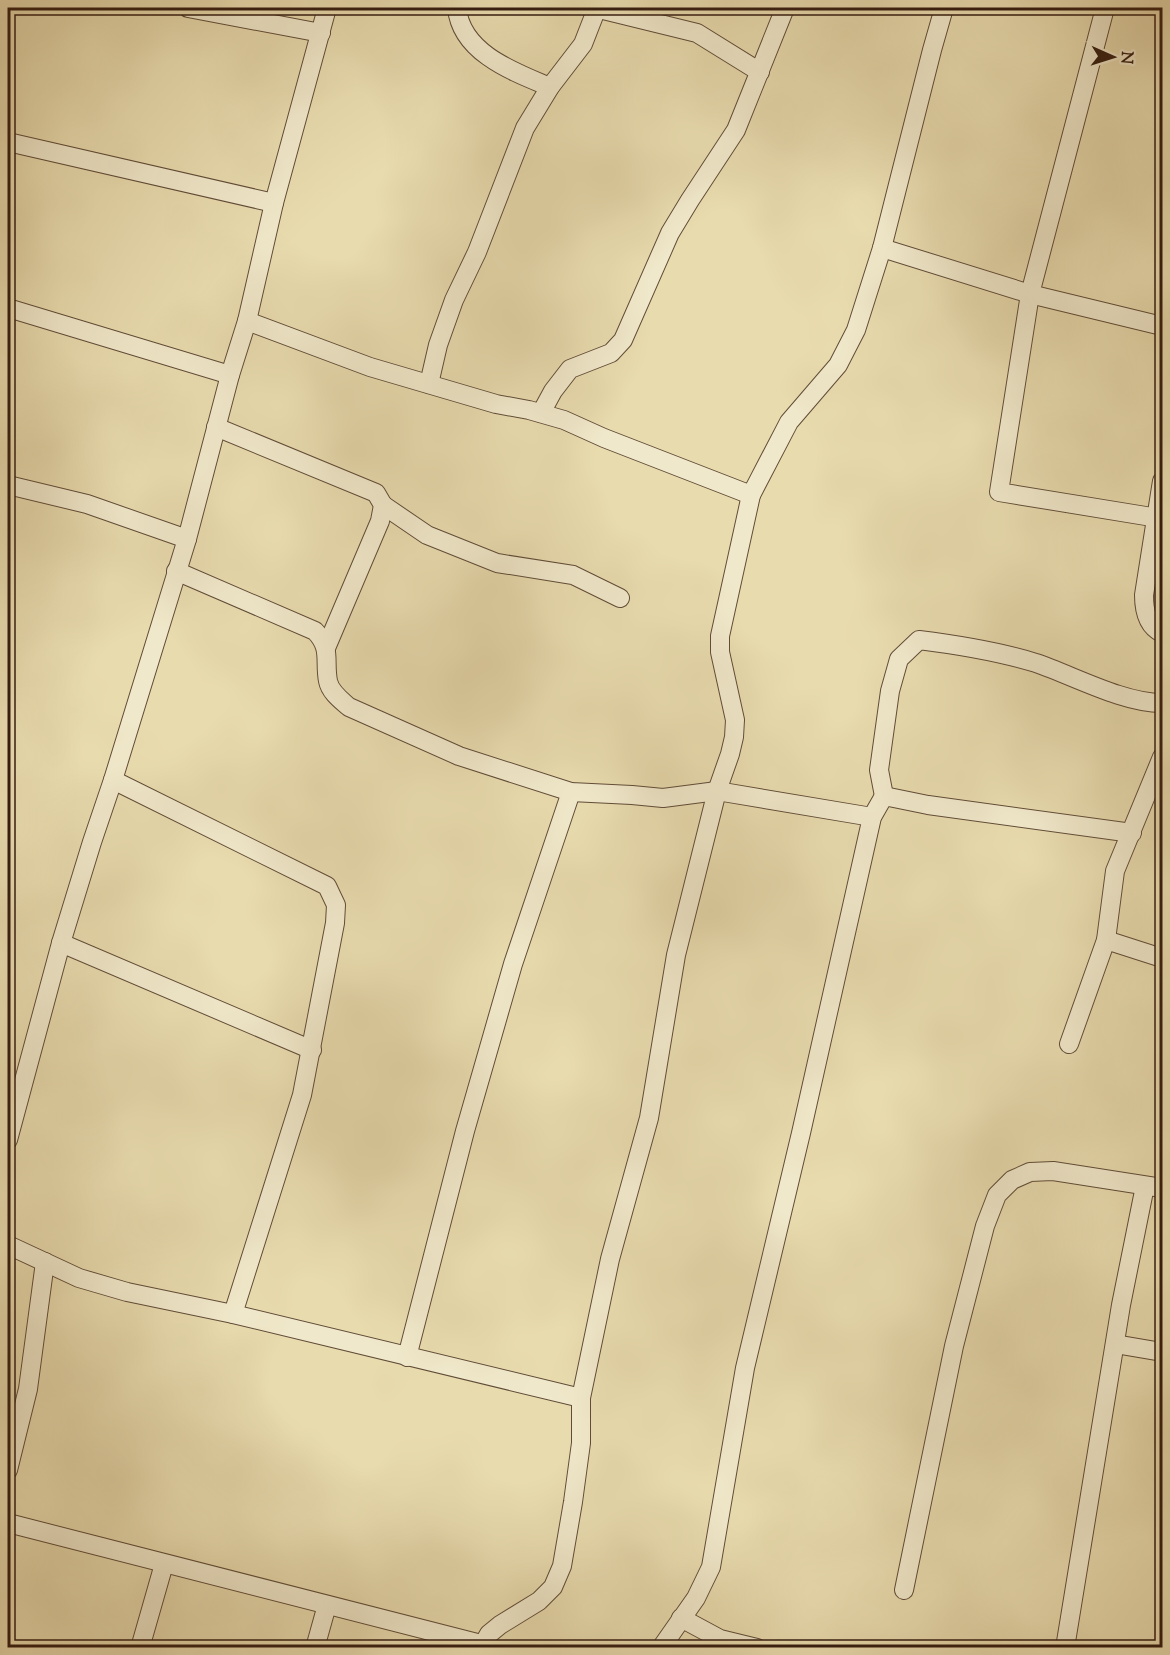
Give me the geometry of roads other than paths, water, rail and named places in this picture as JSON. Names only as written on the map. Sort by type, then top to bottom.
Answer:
[{"type":"street","points":[[188,8],[321,33]]},
{"type":"street","points":[[8,1140],[61,943],[187,539],[230,375],[247,321],[274,203],[327,8]]},
{"type":"street","points":[[457,8],[465,31],[481,52],[550,87]]},
{"type":"street","points":[[429,384],[438,345],[454,300],[477,252],[525,128],[550,87],[583,44],[596,8],[697,33],[760,72]]},
{"type":"street","points":[[541,413],[570,369],[611,353],[623,340],[670,233],[736,130],[784,8]]},
{"type":"street","points":[[8,1523],[481,1646],[489,1634],[540,1601],[553,1587],[562,1566],[581,1443],[581,1398],[610,1259],[649,1118],[676,955],[717,791],[730,754],[735,720],[720,652],[720,636],[751,495],[789,422],[838,365],[856,330],[882,248],[944,8]]},
{"type":"street","points":[[1105,8],[1030,294],[999,492],[1158,518]]},
{"type":"street","points":[[8,142],[274,203]]},
{"type":"street","points":[[882,248],[1030,294],[1162,326]]},
{"type":"street","points":[[8,308],[230,375]]},
{"type":"street","points":[[247,321],[370,367],[496,404],[564,420],[604,438],[751,495]]},
{"type":"street","points":[[216,427],[376,493],[383,505],[427,535],[497,563],[573,576],[620,598]]},
{"type":"street","points":[[1162,481],[1158,518],[1144,595],[1147,619],[1154,629],[1162,633]]},
{"type":"street","points":[[8,485],[87,504],[187,539]]},
{"type":"street","points":[[326,648],[380,521],[383,505]]},
{"type":"street","points":[[176,572],[315,631],[323,640],[326,648],[328,683],[336,696],[349,707],[459,756],[571,792],[663,798],[717,791],[872,817]]},
{"type":"street","points":[[661,1647],[696,1598],[711,1567],[745,1368],[872,817],[884,796],[879,770],[890,691],[899,659],[919,640],[994,651],[1067,674],[1126,697],[1162,703]]},
{"type":"street","points":[[1069,1044],[1106,940],[1115,871],[1162,757]]},
{"type":"street","points":[[113,780],[327,886],[336,905],[336,923],[302,1095],[233,1314]]},
{"type":"street","points":[[407,1357],[468,1120],[513,964],[571,792]]},
{"type":"street","points":[[884,796],[928,805],[1132,833]]},
{"type":"street","points":[[1106,940],[1162,958]]},
{"type":"street","points":[[61,943],[312,1050]]},
{"type":"street","points":[[904,1590],[954,1346],[985,1226],[997,1195],[1012,1180],[1030,1172],[1053,1171],[1154,1187],[1115,1344],[1065,1647]]},
{"type":"street","points":[[8,1245],[79,1278],[127,1292],[233,1314],[581,1398]]},
{"type":"street","points":[[8,1470],[28,1389],[45,1262]]},
{"type":"street","points":[[1115,1344],[1162,1352]]},
{"type":"street","points":[[140,1647],[164,1564]]},
{"type":"street","points":[[315,1647],[327,1605]]},
{"type":"street","points":[[681,1618],[720,1639],[757,1647]]}]
